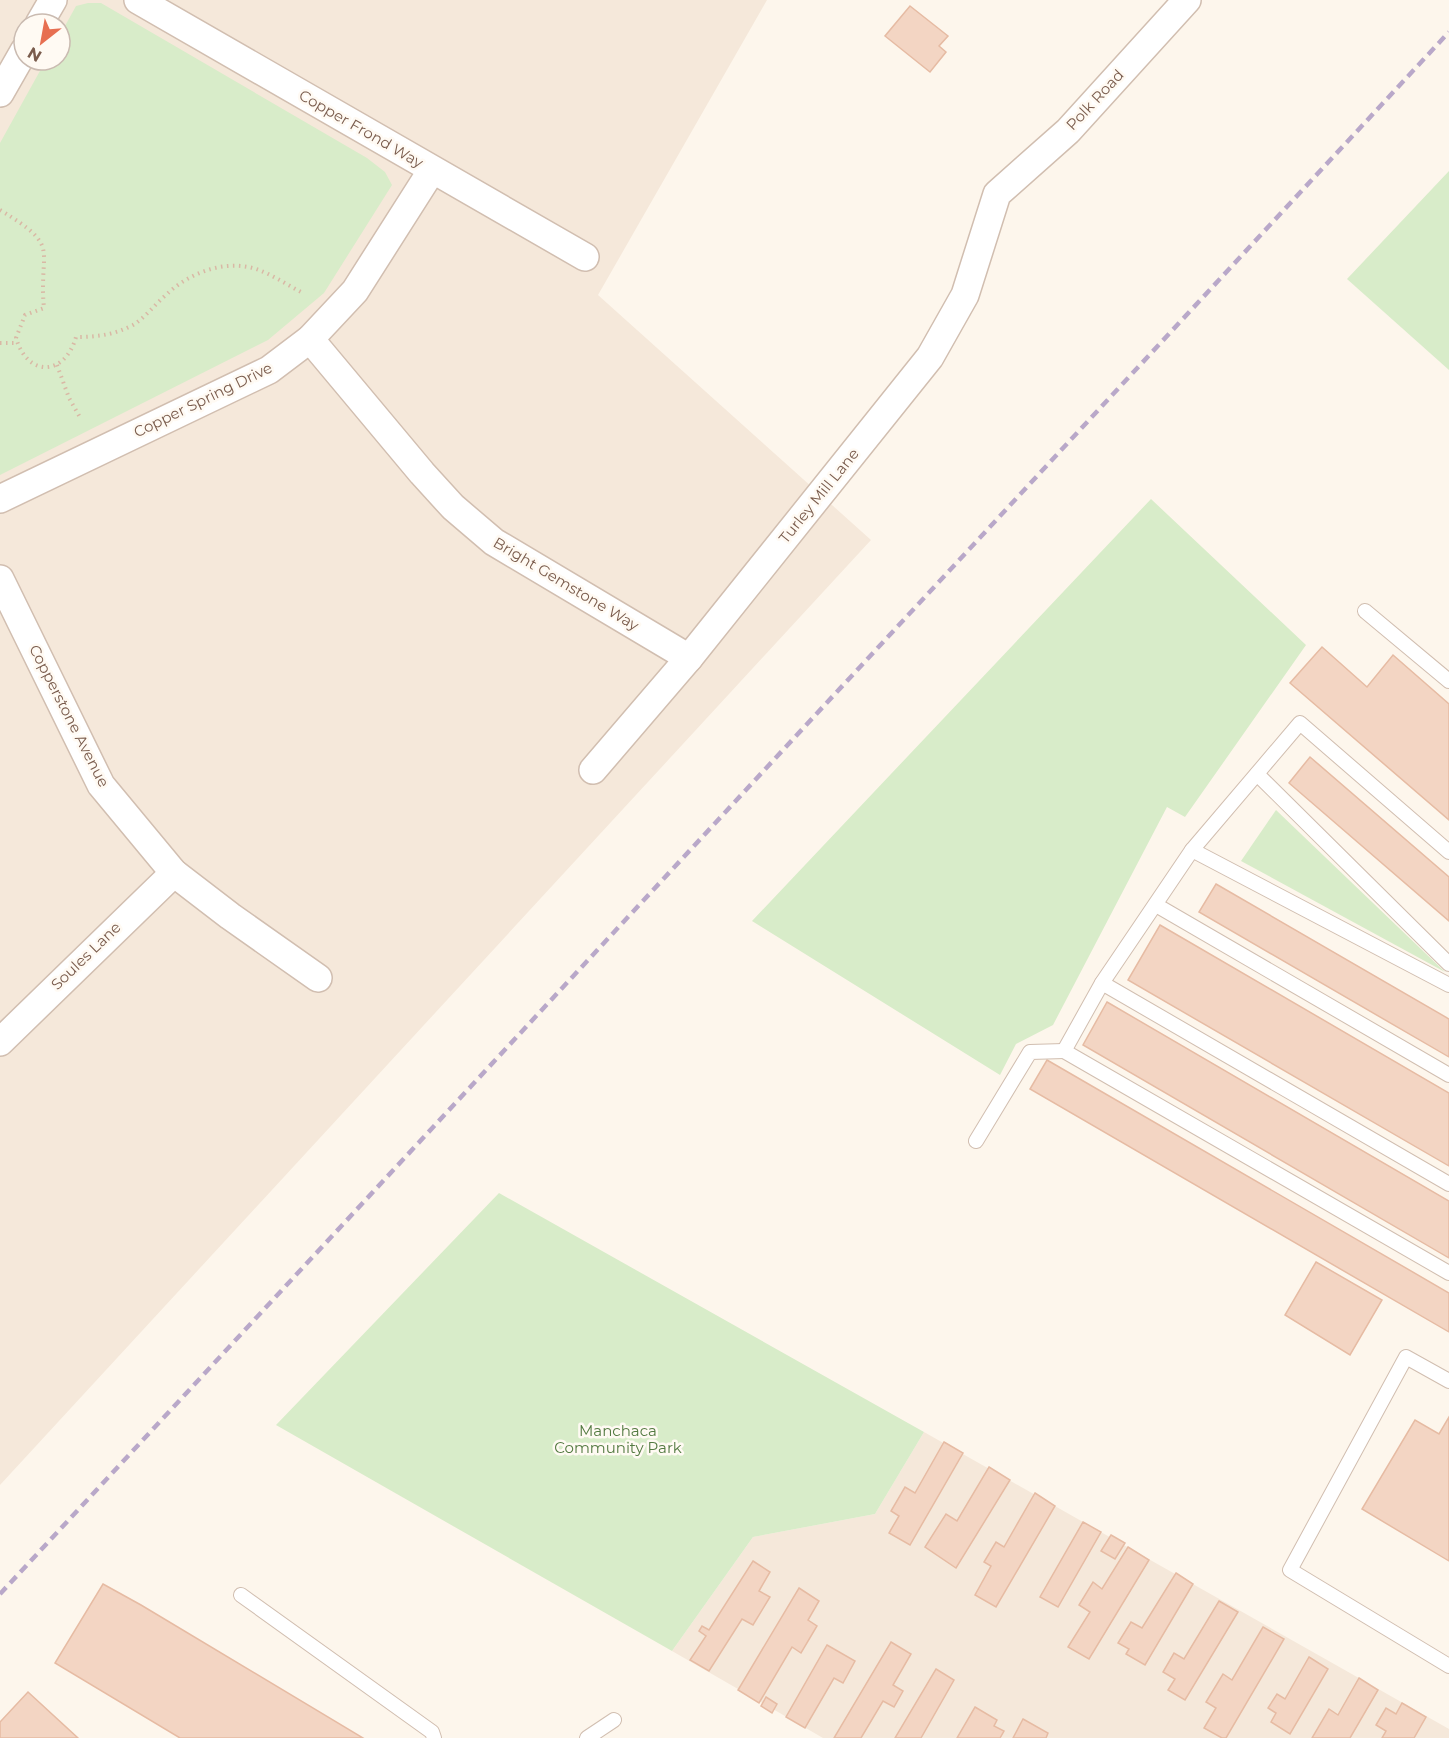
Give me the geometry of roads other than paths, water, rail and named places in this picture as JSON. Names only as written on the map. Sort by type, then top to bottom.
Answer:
[{"type":"street","name":"Copper Frond Way","points":[[138,0],[585,257]]},
{"type":"street","name":"Polk Road","points":[[997,194],[1068,131],[1187,0]]},
{"type":"street","points":[[0,93],[12,72]]},
{"type":"street","name":"Copper Spring Drive","points":[[0,499],[269,369],[310,339],[355,291],[432,170]]},
{"type":"street","name":"Turley Mill Lane","points":[[593,770],[689,658],[930,357],[966,295],[997,194]]},
{"type":"street","name":"Bright Gemstone Way","points":[[310,339],[422,473],[453,507],[494,542],[689,658]]},
{"type":"street","name":"Copperstone Avenue","points":[[0,579],[101,785],[174,873],[318,978]]},
{"type":"street","name":"Soules Lane","points":[[0,1042],[174,873]]},
{"type":"lane","points":[[1365,611],[1449,681]]},
{"type":"lane","points":[[1064,1052],[1102,983],[1192,850],[1300,723],[1449,852]]},
{"type":"lane","points":[[1257,774],[1449,964]]},
{"type":"lane","points":[[1192,850],[1449,985]]},
{"type":"lane","points":[[1155,905],[1449,1075]]},
{"type":"lane","points":[[1102,983],[1449,1184]]},
{"type":"lane","points":[[976,1141],[1030,1052],[1064,1052],[1449,1273]]},
{"type":"lane","points":[[1449,1381],[1406,1357],[1290,1570],[1449,1666]]},
{"type":"lane","points":[[241,1595],[432,1732],[434,1738]]},
{"type":"lane","points":[[587,1738],[615,1720]]},
{"type":"railway","points":[[0,1594],[1449,32]]},
{"type":"park label","name":"Manchaca Community Park","points":[[618,1440]]}]
